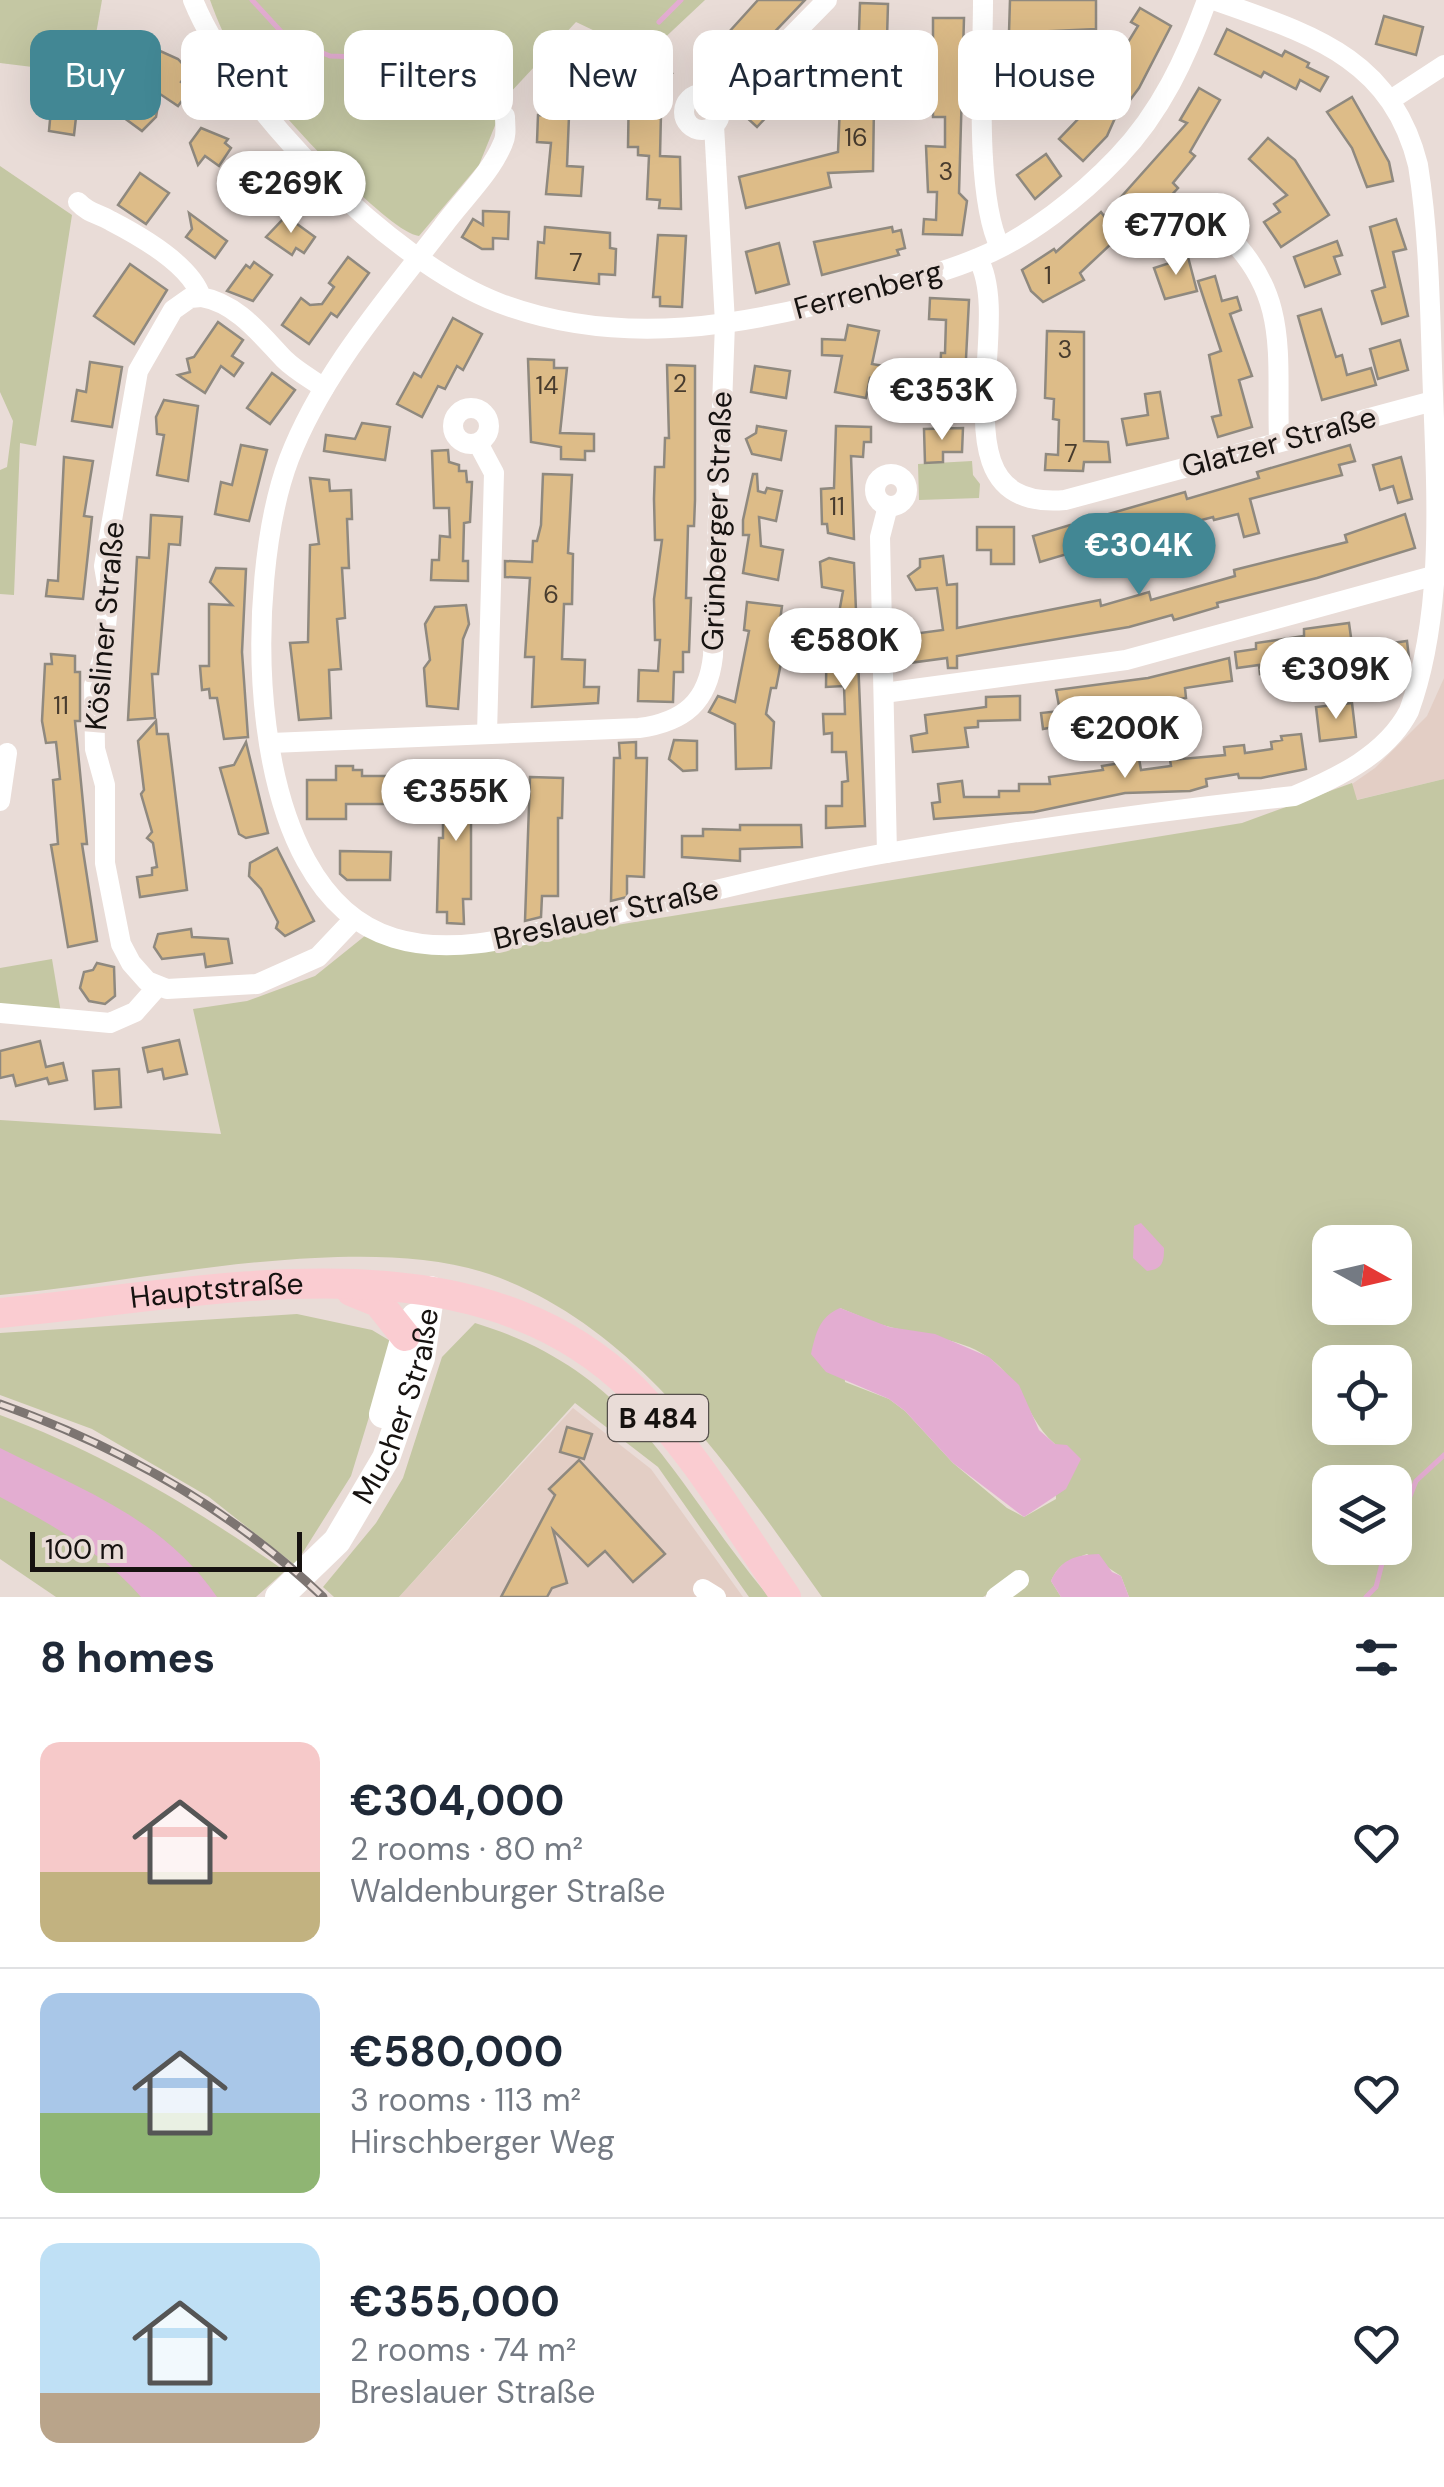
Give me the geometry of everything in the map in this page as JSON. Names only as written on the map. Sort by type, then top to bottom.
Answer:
[{"type":"main road","name":"Hauptstraße","points":[[0,1313],[330,1282],[431,1290]]},
{"type":"main road","name":"Mucher Straße","points":[[330,1282],[378,1302],[405,1336]]},
{"type":"main road","name":"Mucher Straße","points":[[315,1558],[372,1446],[405,1336],[431,1290]]},
{"type":"main road","name":"Mucher Straße","points":[[279,1597],[315,1558],[337,1541],[386,1458],[424,1344],[431,1290]]},
{"type":"main road","name":"B 484","points":[[431,1290],[485,1304],[553,1332],[632,1388],[701,1472],[786,1597]]},
{"type":"street","name":"Ferrenberg","points":[[192,0],[226,65],[252,98],[346,196],[418,258],[499,303],[554,319],[644,331],[725,323],[837,300],[978,258],[1000,246],[1056,210],[1118,156],[1174,80],[1210,0]]},
{"type":"street","name":"Grünberger Straße","points":[[271,743],[664,724],[686,714],[705,692],[713,656],[725,323],[717,117],[827,0]]},
{"type":"street","points":[[984,0],[984,140],[991,218],[1000,246]]},
{"type":"street","name":"Breslauer Straße","points":[[418,258],[324,388],[288,462],[268,548],[262,647],[271,743],[282,801],[300,852],[319,882],[354,919],[397,940],[456,945],[512,937],[886,853],[1294,796],[1339,777],[1389,737],[1408,712],[1432,642],[1442,573],[1440,462],[1433,401],[1438,351],[1423,193],[1412,138],[1392,100],[1369,73],[1318,39],[1210,0]]},
{"type":"street","points":[[1392,100],[1444,65]]},
{"type":"street","points":[[418,258],[505,140],[505,120]]},
{"type":"street","points":[[78,202],[88,213],[109,219],[176,266],[198,285],[201,296],[212,298],[252,325],[272,340],[283,358],[324,388]]},
{"type":"street","points":[[1225,233],[1254,263],[1273,307],[1279,440]]},
{"type":"street","name":"Glatzer Straße","points":[[978,258],[985,270],[989,300],[985,434],[988,454],[1009,488],[1034,501],[1065,500],[1433,401]]},
{"type":"street","name":"Kösliner Straße","points":[[158,986],[141,974],[121,944],[104,854],[108,830],[105,786],[95,749],[94,686],[103,658],[108,609],[107,550],[138,371],[173,310],[190,298],[201,296]]},
{"type":"street","points":[[478,443],[494,473],[488,734]]},
{"type":"street","points":[[886,853],[880,537],[888,506]]},
{"type":"street","points":[[884,693],[1126,660],[1442,573]]},
{"type":"street","points":[[0,801],[7,753]]},
{"type":"street","points":[[0,1013],[110,1023],[135,1012],[158,986],[216,988],[257,984],[318,957],[354,919]]},
{"type":"street","points":[[996,1597],[1019,1580]]},
{"type":"shaded area","points":[[1444,678],[1444,779],[1356,800],[1352,784],[1375,768],[1427,716]]},
{"type":"shaded area","points":[[1141,1223],[1164,1248],[1156,1269],[1147,1271],[1133,1258],[1134,1226]]},
{"type":"shaded area","points":[[840,1308],[889,1327],[935,1334],[989,1357],[1019,1385],[1039,1430],[1055,1444],[1067,1445],[1081,1459],[1066,1489],[1024,1517],[953,1463],[889,1399],[826,1372],[811,1354],[823,1321]]},
{"type":"shaded area","points":[[573,1408],[651,1469],[743,1597],[399,1597]]},
{"type":"shaded area","points":[[0,1448],[146,1526],[196,1570],[217,1597],[141,1597],[93,1553],[0,1497]]},
{"type":"shaded area","points":[[1099,1554],[1112,1572],[1121,1576],[1129,1597],[1061,1597],[1051,1581],[1059,1568],[1076,1557]]},
{"type":"green space","points":[[0,0],[102,0],[97,30],[30,30],[30,67],[0,63]]},
{"type":"green space","points":[[210,0],[705,0],[673,30],[593,30],[576,22],[569,30],[533,30],[533,68],[513,90],[513,30],[344,30],[344,120],[497,120],[479,165],[419,236],[380,212],[290,120],[324,120],[324,30],[222,30]]},
{"type":"green space","points":[[0,166],[72,215],[36,446],[20,443],[14,595],[0,594],[0,470],[7,467],[13,421],[0,392]]},
{"type":"green space","points":[[972,461],[973,475],[980,484],[979,498],[919,500],[918,464]]},
{"type":"green space","points":[[1444,779],[1444,1597],[1129,1597],[1121,1576],[1087,1554],[1065,1563],[1054,1575],[1051,1581],[1061,1597],[1011,1597],[1010,1581],[983,1597],[822,1597],[718,1454],[637,1367],[592,1329],[543,1298],[489,1274],[447,1263],[403,1258],[315,1258],[236,1264],[0,1295],[0,1120],[221,1134],[193,1009],[247,1001],[315,976],[366,935],[399,948],[586,930],[1242,823],[1352,783],[1357,800]],"holes":[[[840,1308],[884,1325],[956,1342],[992,1360],[1012,1380],[1038,1425],[1055,1444],[1056,1499],[1024,1517],[1007,1508],[953,1463],[905,1411],[889,1399],[845,1382]]]},
{"type":"green space","points":[[52,959],[61,1013],[0,1007],[0,968]]},
{"type":"green space","points":[[297,1314],[372,1330],[392,1342],[351,1476],[295,1565],[209,1497],[92,1429],[0,1395],[0,1333]]},
{"type":"green space","points":[[475,1323],[530,1344],[575,1370],[613,1400],[646,1434],[769,1597],[749,1597],[658,1467],[575,1403],[399,1597],[334,1597],[323,1587],[376,1523],[403,1478],[442,1357]]},
{"type":"green space","points":[[0,1415],[147,1484],[285,1571],[256,1597],[56,1597],[0,1559]]},
{"type":"building","points":[[758,0],[805,0],[776,30],[731,30]]},
{"type":"building","points":[[1010,0],[1096,0],[1096,29],[1009,30]]},
{"type":"building","points":[[860,3],[888,4],[887,30],[859,30]]},
{"type":"building","points":[[1140,8],[1171,26],[1131,99],[1131,37],[1138,26],[1131,22]]},
{"type":"building","points":[[1384,16],[1423,27],[1416,55],[1376,44]]},
{"type":"building","points":[[933,18],[964,18],[964,30],[958,30],[959,193],[967,201],[962,235],[923,234],[924,219],[936,220],[937,192],[928,192],[926,146],[945,147],[945,117],[938,117],[938,30],[933,30]]},
{"type":"building","points":[[1227,29],[1282,56],[1285,51],[1328,77],[1320,91],[1300,80],[1296,89],[1264,72],[1261,77],[1215,54]]},
{"type":"building","points":[[161,51],[181,62],[178,106],[161,95]]},
{"type":"building","points":[[1199,88],[1220,100],[1190,152],[1195,156],[1173,183],[1178,188],[1165,202],[1160,198],[1080,273],[1084,280],[1043,302],[1031,291],[1022,270],[1054,249],[1056,252],[1101,212],[1104,216],[1187,123],[1180,120]]},
{"type":"building","points":[[1352,97],[1389,162],[1393,181],[1367,187],[1352,148],[1327,112]]},
{"type":"building","points":[[50,120],[76,120],[74,135],[49,131]]},
{"type":"building","points":[[127,120],[153,120],[142,131]]},
{"type":"building","points":[[538,120],[569,120],[567,166],[583,167],[581,196],[546,194],[551,143],[537,142]]},
{"type":"building","points":[[628,120],[661,120],[660,156],[680,157],[681,209],[659,208],[660,200],[647,199],[649,156],[638,155],[638,147],[628,147]]},
{"type":"building","points":[[839,120],[874,120],[873,171],[828,173],[831,187],[746,208],[739,177],[838,152]]},
{"type":"building","points":[[1077,120],[1114,120],[1107,136],[1083,161],[1059,139]]},
{"type":"building","points":[[201,128],[228,139],[225,143],[231,148],[219,166],[205,156],[198,165],[190,143]]},
{"type":"building","points":[[1268,138],[1295,160],[1329,215],[1281,247],[1264,222],[1280,212],[1274,204],[1287,195],[1249,159]]},
{"type":"building","points":[[1046,154],[1061,176],[1035,199],[1017,175]]},
{"type":"building","points":[[140,173],[169,193],[146,224],[118,205]]},
{"type":"building","points":[[483,211],[509,212],[508,239],[493,238],[493,249],[482,249],[462,237],[473,219],[483,225]]},
{"type":"building","points":[[189,213],[227,241],[215,258],[186,237],[192,229]]},
{"type":"building","points":[[286,216],[315,237],[304,253],[296,248],[292,255],[266,237]]},
{"type":"building","points":[[1396,219],[1406,249],[1393,252],[1408,316],[1382,324],[1372,291],[1385,287],[1370,227]]},
{"type":"building","points":[[545,227],[610,233],[610,248],[616,249],[615,275],[599,274],[599,284],[536,278],[538,242],[544,243]]},
{"type":"building","points":[[892,227],[893,232],[901,230],[905,248],[897,250],[899,255],[822,275],[814,242]]},
{"type":"building","points":[[658,235],[686,236],[682,307],[660,306],[660,297],[653,297]]},
{"type":"building","points":[[1337,241],[1342,255],[1334,257],[1340,274],[1305,287],[1294,257]]},
{"type":"building","points":[[779,243],[789,284],[756,293],[746,252]]},
{"type":"building","points":[[348,257],[369,273],[337,317],[331,313],[309,344],[282,325],[301,298],[310,305],[322,304],[334,287],[329,283]]},
{"type":"building","points":[[1188,257],[1197,291],[1165,299],[1154,268]]},
{"type":"building","points":[[254,262],[272,275],[253,301],[227,291],[246,265],[250,268]]},
{"type":"building","points":[[130,264],[167,290],[134,344],[94,316]]},
{"type":"building","points":[[1215,276],[1222,301],[1237,297],[1241,310],[1230,314],[1252,376],[1239,380],[1252,427],[1218,437],[1212,417],[1221,415],[1209,355],[1221,351],[1198,281]]},
{"type":"building","points":[[930,298],[969,300],[963,417],[942,413],[942,400],[931,399],[932,378],[940,379],[941,353],[945,353],[946,320],[929,319]]},
{"type":"building","points":[[1321,309],[1336,357],[1342,355],[1347,375],[1371,368],[1376,385],[1322,400],[1298,316]]},
{"type":"building","points":[[453,318],[482,334],[463,370],[457,366],[445,389],[438,386],[422,417],[397,404],[414,373],[421,377]]},
{"type":"building","points":[[218,322],[243,340],[232,356],[243,363],[234,376],[221,366],[205,393],[178,375],[190,372],[187,359],[194,357]]},
{"type":"building","points":[[848,325],[879,331],[872,364],[901,369],[899,382],[870,378],[866,398],[835,392],[842,356],[822,355],[822,339],[845,340]]},
{"type":"building","points":[[1047,331],[1084,332],[1084,441],[1108,442],[1110,462],[1084,462],[1083,471],[1045,470],[1046,454],[1058,455],[1059,420],[1053,419],[1054,399],[1045,398]]},
{"type":"building","points":[[1400,340],[1408,370],[1378,379],[1370,349]]},
{"type":"building","points":[[528,359],[554,360],[554,368],[567,368],[560,433],[594,434],[594,451],[585,451],[585,460],[561,459],[561,447],[531,442]]},
{"type":"building","points":[[90,362],[122,367],[112,427],[72,421],[77,390],[86,392]]},
{"type":"building","points":[[667,365],[695,366],[694,526],[688,526],[686,598],[691,598],[689,652],[683,652],[683,672],[674,672],[673,702],[638,701],[639,670],[658,671],[660,640],[655,640],[654,599],[662,540],[655,540],[654,499],[655,467],[664,467],[665,438],[669,438]]},
{"type":"building","points":[[755,366],[790,371],[786,398],[751,392]]},
{"type":"building","points":[[272,373],[295,390],[270,424],[247,408]]},
{"type":"building","points":[[1160,392],[1168,438],[1127,445],[1122,419],[1148,415],[1145,394]]},
{"type":"building","points":[[164,400],[198,406],[188,481],[157,475],[164,435],[157,434],[156,417]]},
{"type":"building","points":[[362,423],[390,427],[385,460],[324,451],[326,435],[355,439]]},
{"type":"building","points":[[757,426],[786,431],[781,460],[752,454],[746,439],[756,433]]},
{"type":"building","points":[[836,426],[871,427],[871,442],[864,442],[863,457],[851,456],[854,539],[828,533],[827,524],[822,524],[821,489],[834,488]]},
{"type":"building","points":[[963,428],[962,452],[943,452],[943,462],[925,463],[924,429]]},
{"type":"building","points":[[241,445],[267,450],[249,521],[215,514],[221,482],[232,485]]},
{"type":"building","points":[[1350,445],[1355,461],[1339,465],[1342,475],[1250,499],[1259,533],[1244,537],[1238,514],[1190,523],[1191,519],[1148,531],[1151,540],[1104,556],[1080,562],[1077,551],[1040,562],[1033,536],[1070,525],[1076,546],[1104,538],[1098,517],[1185,492],[1187,499],[1259,478],[1257,472]]},
{"type":"building","points":[[448,450],[449,462],[459,465],[459,471],[466,471],[467,482],[472,482],[470,522],[464,523],[463,561],[468,561],[468,581],[431,580],[432,560],[439,560],[440,536],[450,537],[449,508],[434,508],[432,451]]},
{"type":"building","points":[[64,457],[93,461],[84,516],[92,517],[83,599],[46,596],[48,580],[58,581]]},
{"type":"building","points":[[1401,457],[1412,499],[1398,503],[1393,486],[1380,490],[1373,465]]},
{"type":"building","points":[[543,474],[572,475],[568,553],[573,554],[572,604],[564,604],[562,659],[585,660],[584,687],[599,687],[598,703],[532,707],[534,657],[525,657],[530,578],[505,577],[505,561],[532,562],[533,541],[537,541],[541,525]]},
{"type":"building","points":[[753,474],[757,474],[758,491],[782,491],[776,521],[759,517],[761,546],[783,550],[778,580],[743,573],[749,535],[743,535],[743,520]]},
{"type":"building","points":[[310,478],[329,480],[330,491],[351,490],[352,519],[347,519],[349,568],[342,568],[345,618],[337,619],[341,669],[329,670],[331,718],[299,720],[290,643],[308,642],[310,545],[319,544]]},
{"type":"building","points":[[1405,514],[1415,548],[1317,578],[1217,603],[1218,607],[1174,620],[1172,615],[1129,627],[957,656],[957,668],[948,668],[947,658],[909,663],[905,635],[943,630],[937,588],[916,590],[908,576],[920,567],[920,559],[943,556],[947,585],[957,584],[957,628],[1100,600],[1101,606],[1149,592],[1151,600],[1235,576],[1234,570],[1347,542],[1345,535]]},
{"type":"building","points":[[151,515],[182,517],[180,545],[169,544],[158,674],[152,674],[155,718],[128,720],[137,557],[149,558]]},
{"type":"building","points":[[977,527],[1014,527],[1014,564],[991,564],[991,550],[977,550]]},
{"type":"building","points":[[829,558],[854,563],[865,826],[826,828],[826,806],[842,806],[842,782],[848,781],[846,752],[832,752],[832,733],[824,734],[823,714],[845,714],[844,686],[826,687],[827,611],[839,613],[843,591],[822,587],[820,562]]},
{"type":"building","points":[[216,568],[246,569],[242,652],[248,737],[224,739],[217,698],[210,698],[209,689],[202,690],[200,666],[209,666],[209,604],[232,605],[210,582]]},
{"type":"building","points":[[747,602],[782,606],[779,628],[799,627],[799,642],[785,643],[776,688],[771,688],[766,714],[774,722],[771,768],[736,769],[735,724],[709,712],[718,696],[735,702],[749,631],[744,630]]},
{"type":"building","points":[[466,605],[469,624],[463,639],[458,709],[427,706],[424,668],[430,660],[425,624],[435,607]]},
{"type":"building","points":[[1349,623],[1354,659],[1260,674],[1259,665],[1237,668],[1235,652],[1256,649],[1256,643],[1304,636],[1304,629]]},
{"type":"building","points":[[1407,641],[1409,658],[1403,658],[1400,681],[1369,685],[1363,647]]},
{"type":"building","points":[[51,654],[75,656],[75,672],[80,672],[80,721],[75,721],[87,844],[82,844],[97,941],[68,947],[51,845],[58,844],[53,780],[60,779],[56,742],[46,743],[42,721],[45,664],[52,664]]},
{"type":"building","points":[[1229,658],[1232,681],[1185,688],[1186,698],[1140,704],[1141,711],[1043,729],[1041,713],[1060,711],[1056,690],[1148,678]]},
{"type":"building","points":[[1020,696],[1020,720],[978,721],[978,727],[965,728],[968,747],[913,752],[911,736],[927,733],[925,715],[986,707],[986,697]]},
{"type":"building","points":[[1352,703],[1356,737],[1320,741],[1316,707]]},
{"type":"building","points":[[156,721],[157,734],[168,734],[187,890],[140,897],[137,877],[152,875],[152,868],[157,867],[153,843],[147,838],[152,832],[141,794],[144,790],[138,741]]},
{"type":"building","points":[[1301,734],[1306,769],[1261,778],[1239,778],[1238,774],[1206,779],[1207,786],[1190,791],[1125,793],[1034,812],[934,819],[932,803],[940,802],[938,784],[962,781],[964,797],[999,797],[999,791],[1019,791],[1019,784],[1050,784],[1049,777],[1103,770],[1102,766],[1121,763],[1120,755],[1138,753],[1141,770],[1171,766],[1170,760],[1225,755],[1224,747],[1244,745],[1245,753],[1272,749],[1271,742],[1282,740],[1281,736]]},
{"type":"building","points":[[674,740],[697,741],[697,770],[683,771],[669,759]]},
{"type":"building","points":[[246,742],[268,833],[246,838],[239,834],[220,768],[234,765]]},
{"type":"building","points":[[636,742],[636,758],[647,758],[644,877],[627,876],[627,897],[611,901],[614,758],[620,758],[619,743]]},
{"type":"building","points":[[448,764],[464,764],[464,780],[477,781],[475,822],[471,821],[471,899],[463,899],[464,924],[447,923],[447,912],[437,912],[443,780],[448,780]]},
{"type":"building","points":[[336,766],[353,766],[353,770],[362,770],[362,776],[390,776],[390,804],[346,804],[346,819],[307,819],[307,780],[336,780]]},
{"type":"building","points":[[530,777],[563,778],[562,818],[558,818],[558,896],[542,896],[541,917],[525,921]]},
{"type":"building","points":[[740,825],[801,825],[802,847],[740,849],[740,861],[682,857],[682,836],[703,836],[703,829],[740,830]]},
{"type":"building","points":[[277,848],[314,921],[285,936],[276,928],[278,922],[261,889],[249,876],[250,863]]},
{"type":"building","points":[[340,851],[391,852],[390,880],[347,880],[340,874]]},
{"type":"building","points":[[191,929],[192,937],[228,939],[232,963],[206,967],[204,954],[162,959],[154,947],[158,934]]},
{"type":"building","points":[[97,963],[114,967],[115,996],[105,1004],[89,1001],[80,988],[84,972],[93,970]]},
{"type":"building","points":[[179,1040],[187,1074],[164,1079],[162,1069],[148,1072],[143,1048]]},
{"type":"building","points":[[40,1041],[46,1067],[63,1063],[67,1080],[49,1084],[47,1078],[16,1086],[13,1075],[0,1078],[0,1051]]},
{"type":"building","points":[[119,1069],[121,1107],[95,1109],[93,1071]]},
{"type":"building","points":[[567,1427],[592,1434],[584,1459],[560,1452]]},
{"type":"building","points":[[579,1460],[665,1554],[633,1582],[605,1551],[588,1566],[553,1530],[567,1583],[552,1588],[547,1597],[501,1597],[555,1495],[549,1489]]},
{"type":"waterway","points":[[252,0],[287,38],[330,56],[344,56]]},
{"type":"waterway","points":[[659,22],[681,0]]},
{"type":"waterway","points":[[1412,1491],[1416,1481],[1444,1455]]},
{"type":"waterway","points":[[1366,1597],[1376,1587],[1382,1565]]},
{"type":"railway","points":[[0,1404],[88,1440],[172,1483],[250,1535],[323,1597]]}]
